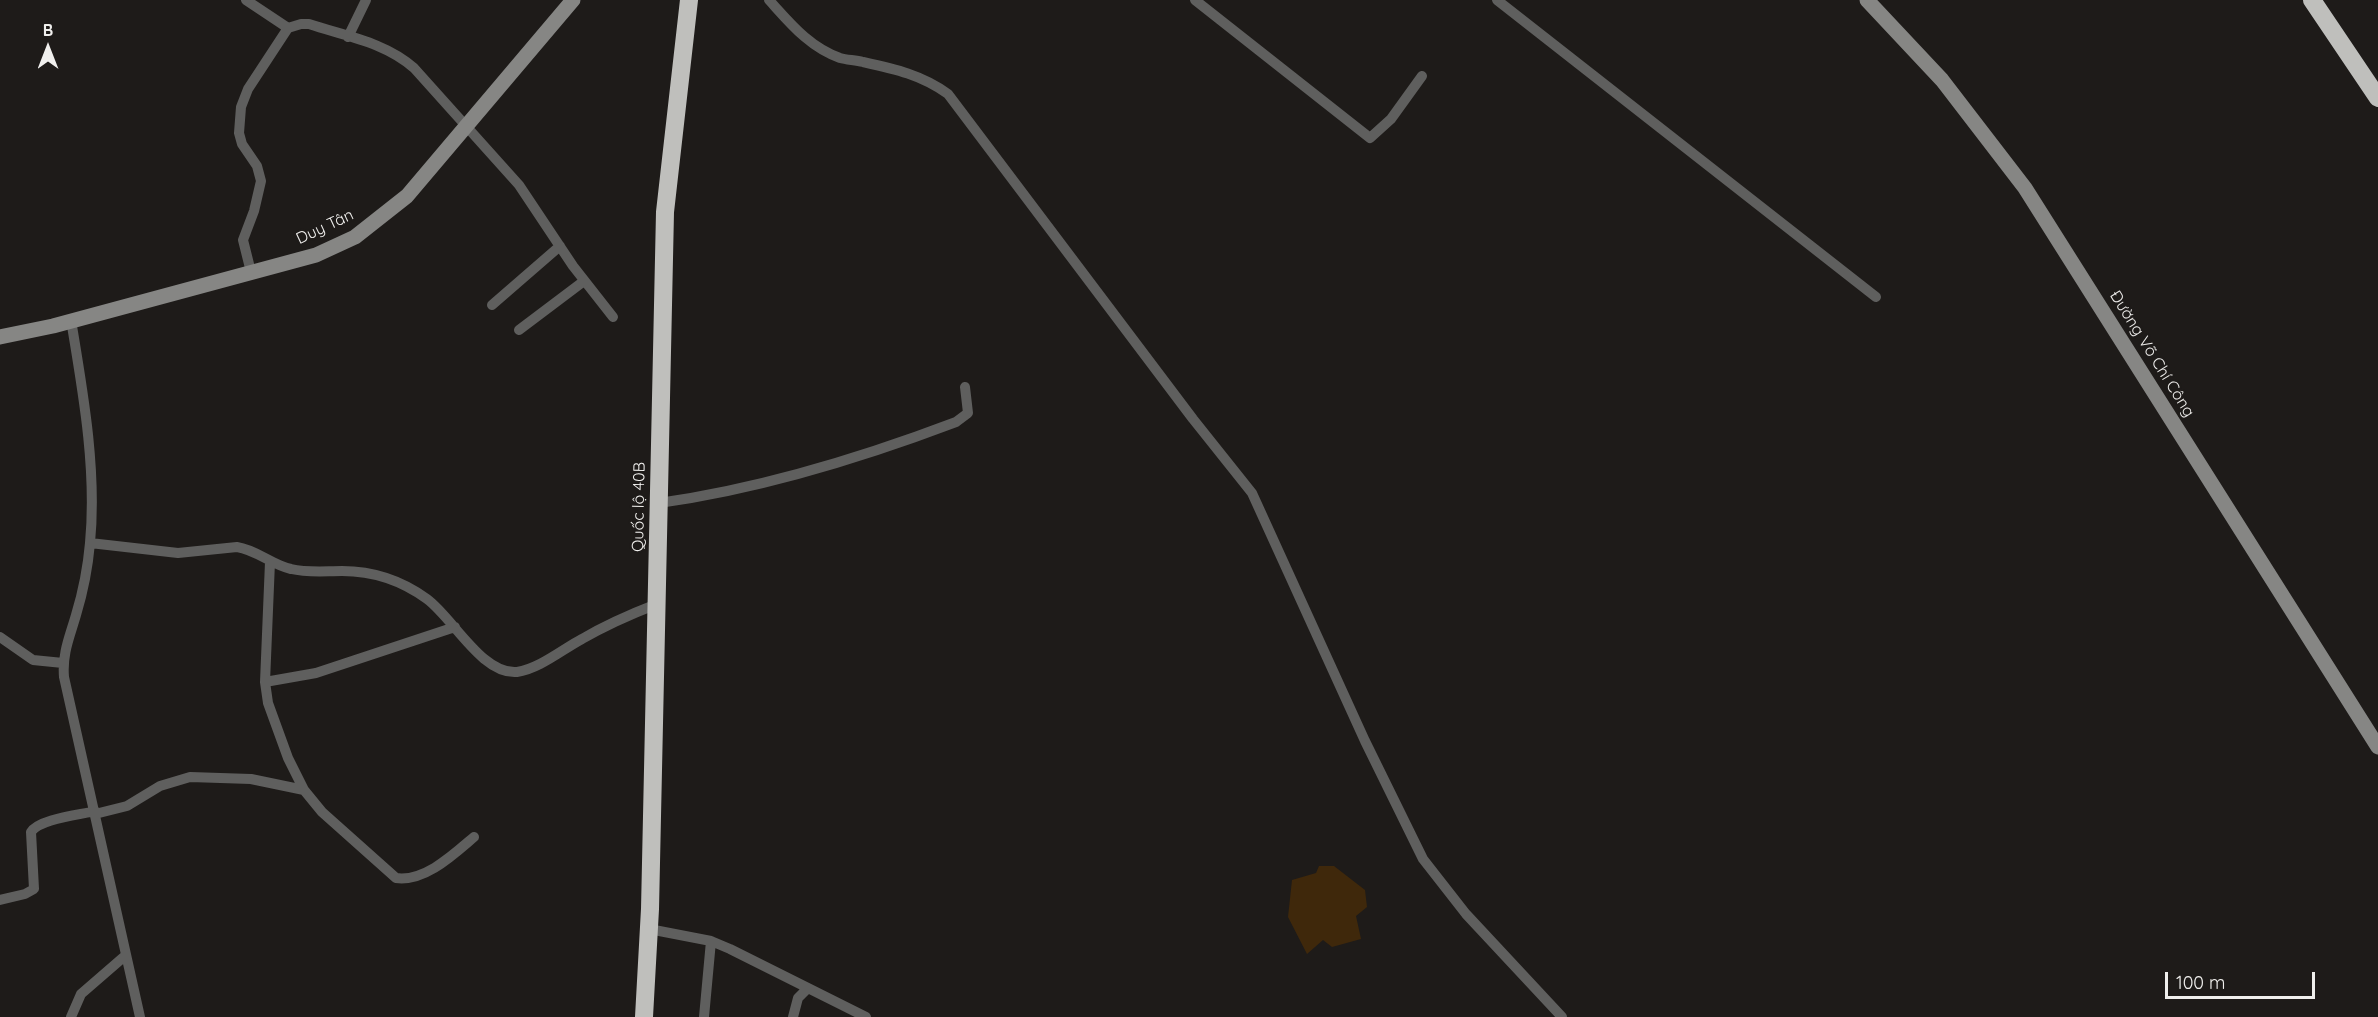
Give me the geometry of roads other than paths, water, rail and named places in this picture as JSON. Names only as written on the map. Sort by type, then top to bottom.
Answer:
[{"type":"highway","name":"Quốc lộ 40B","points":[[644,1017],[649,929],[665,212],[689,0]]},
{"type":"highway","points":[[2312,0],[2378,98]]},
{"type":"main road","name":"Duy Tân","points":[[0,337],[316,255],[355,237],[407,196],[573,0]]},
{"type":"main road","name":"Đường Võ Chí Công","points":[[1866,0],[1942,80],[2025,188],[2378,747]]},
{"type":"street","points":[[246,0],[288,28]]},
{"type":"street","points":[[348,36],[366,0]]},
{"type":"street","points":[[769,0],[808,41],[826,51],[841,58],[910,73],[928,80],[955,103],[1192,419],[1252,493],[1365,741],[1423,859],[1466,914],[1562,1017]]},
{"type":"street","points":[[1195,0],[1370,138],[1390,119],[1422,76]]},
{"type":"street","points":[[1497,0],[1876,297]]},
{"type":"street","points":[[251,272],[243,240],[254,211],[261,181],[257,166],[242,144],[239,133],[241,107],[248,89],[288,28],[309,24],[376,45],[407,62],[519,185],[584,281],[613,317]]},
{"type":"street","points":[[492,305],[560,246]]},
{"type":"street","points":[[519,330],[584,281]]},
{"type":"street","points":[[71,320],[85,410],[90,479],[90,543],[81,594],[63,663],[66,692],[140,1017]]},
{"type":"street","points":[[659,503],[729,492],[776,480],[946,426],[968,413],[965,387]]},
{"type":"street","points":[[90,543],[178,553],[237,547],[250,550],[270,562],[303,571],[345,571],[382,575],[428,600],[494,667],[518,672],[632,614],[657,604]]},
{"type":"street","points":[[270,562],[265,682],[275,722],[304,790],[322,812],[396,878],[411,878],[427,871],[449,858],[474,837]]},
{"type":"street","points":[[265,682],[316,673],[455,627]]},
{"type":"street","points":[[0,638],[33,660],[63,663]]},
{"type":"street","points":[[0,900],[31,892],[34,889],[31,832],[33,828],[43,823],[127,806],[160,786],[190,777],[245,778],[304,790]]},
{"type":"street","points":[[649,929],[711,941],[866,1017]]},
{"type":"street","points":[[704,1017],[711,941]]},
{"type":"street","points":[[71,1017],[81,994],[126,955]]},
{"type":"street","points":[[793,1017],[798,998],[808,988]]}]
